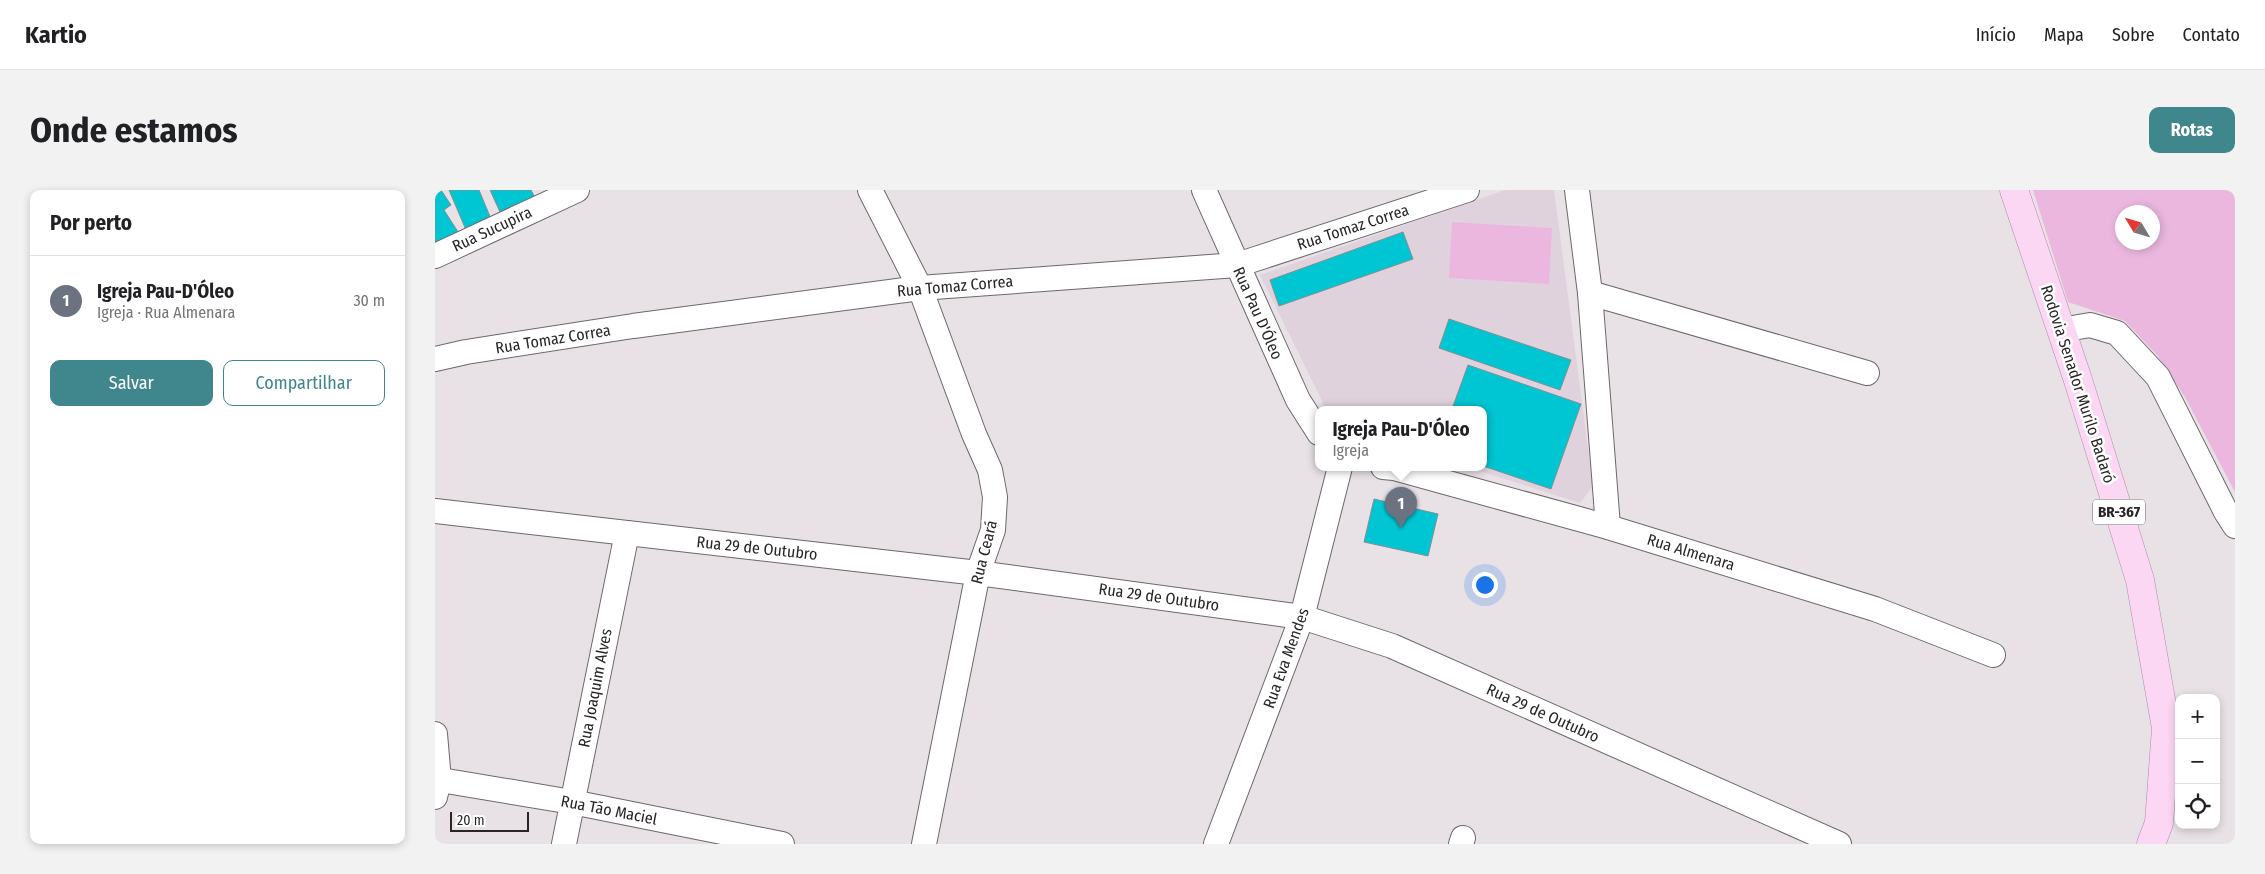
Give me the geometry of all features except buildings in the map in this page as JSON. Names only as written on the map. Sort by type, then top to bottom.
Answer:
[{"type":"main road","name":"Rodovia Senador Murilo Badaró","points":[[2015,190],[2141,580],[2166,728],[2159,823],[2151,844]]},
{"type":"street","name":"Rua Sucupira","points":[[435,256],[577,190]]},
{"type":"street","name":"Rua Ceará","points":[[871,190],[920,288],[971,425],[990,470],[995,497],[993,530],[978,573],[924,844]]},
{"type":"street","name":"Rua Pau D'Óleo","points":[[1204,190],[1298,400],[1315,427]]},
{"type":"street","name":"Rua Tomaz Correa","points":[[435,359],[466,352],[633,326],[920,288],[1237,265],[1467,190]]},
{"type":"street","points":[[1577,190],[1589,293],[1608,526]]},
{"type":"street","points":[[1589,293],[1867,373]]},
{"type":"street","points":[[2061,330],[2090,325],[2117,334],[2158,377],[2235,526]]},
{"type":"street","name":"Rua Eva Mendes","points":[[1216,844],[1302,617],[1339,471]]},
{"type":"street","name":"Rua Almenara","points":[[1405,471],[1608,526],[1875,609],[1993,655]]},
{"type":"street","name":"Rua 29 de Outubro","points":[[435,511],[978,573],[1302,617],[1392,646],[1839,844]]},
{"type":"street","name":"Rua Joaquim Alves","points":[[564,844],[627,533]]},
{"type":"street","points":[[435,734],[436,785]]},
{"type":"street","name":"Rua Tão Maciel","points":[[436,785],[572,802],[781,844]]},
{"type":"shaded area","points":[[1505,190],[1554,190],[1593,486],[1580,503],[1480,471],[1487,471],[1487,406],[1325,406],[1260,275]]},
{"type":"shaded area","points":[[2033,190],[2235,190],[2235,492],[2185,397],[2157,355],[2125,321],[2068,302]]},
{"type":"shaded area","points":[[1452,222],[1552,228],[1549,284],[1449,278]]},
{"type":"place","name":"Igreja Pau-D'Óleo","points":[[1401,528]]}]
